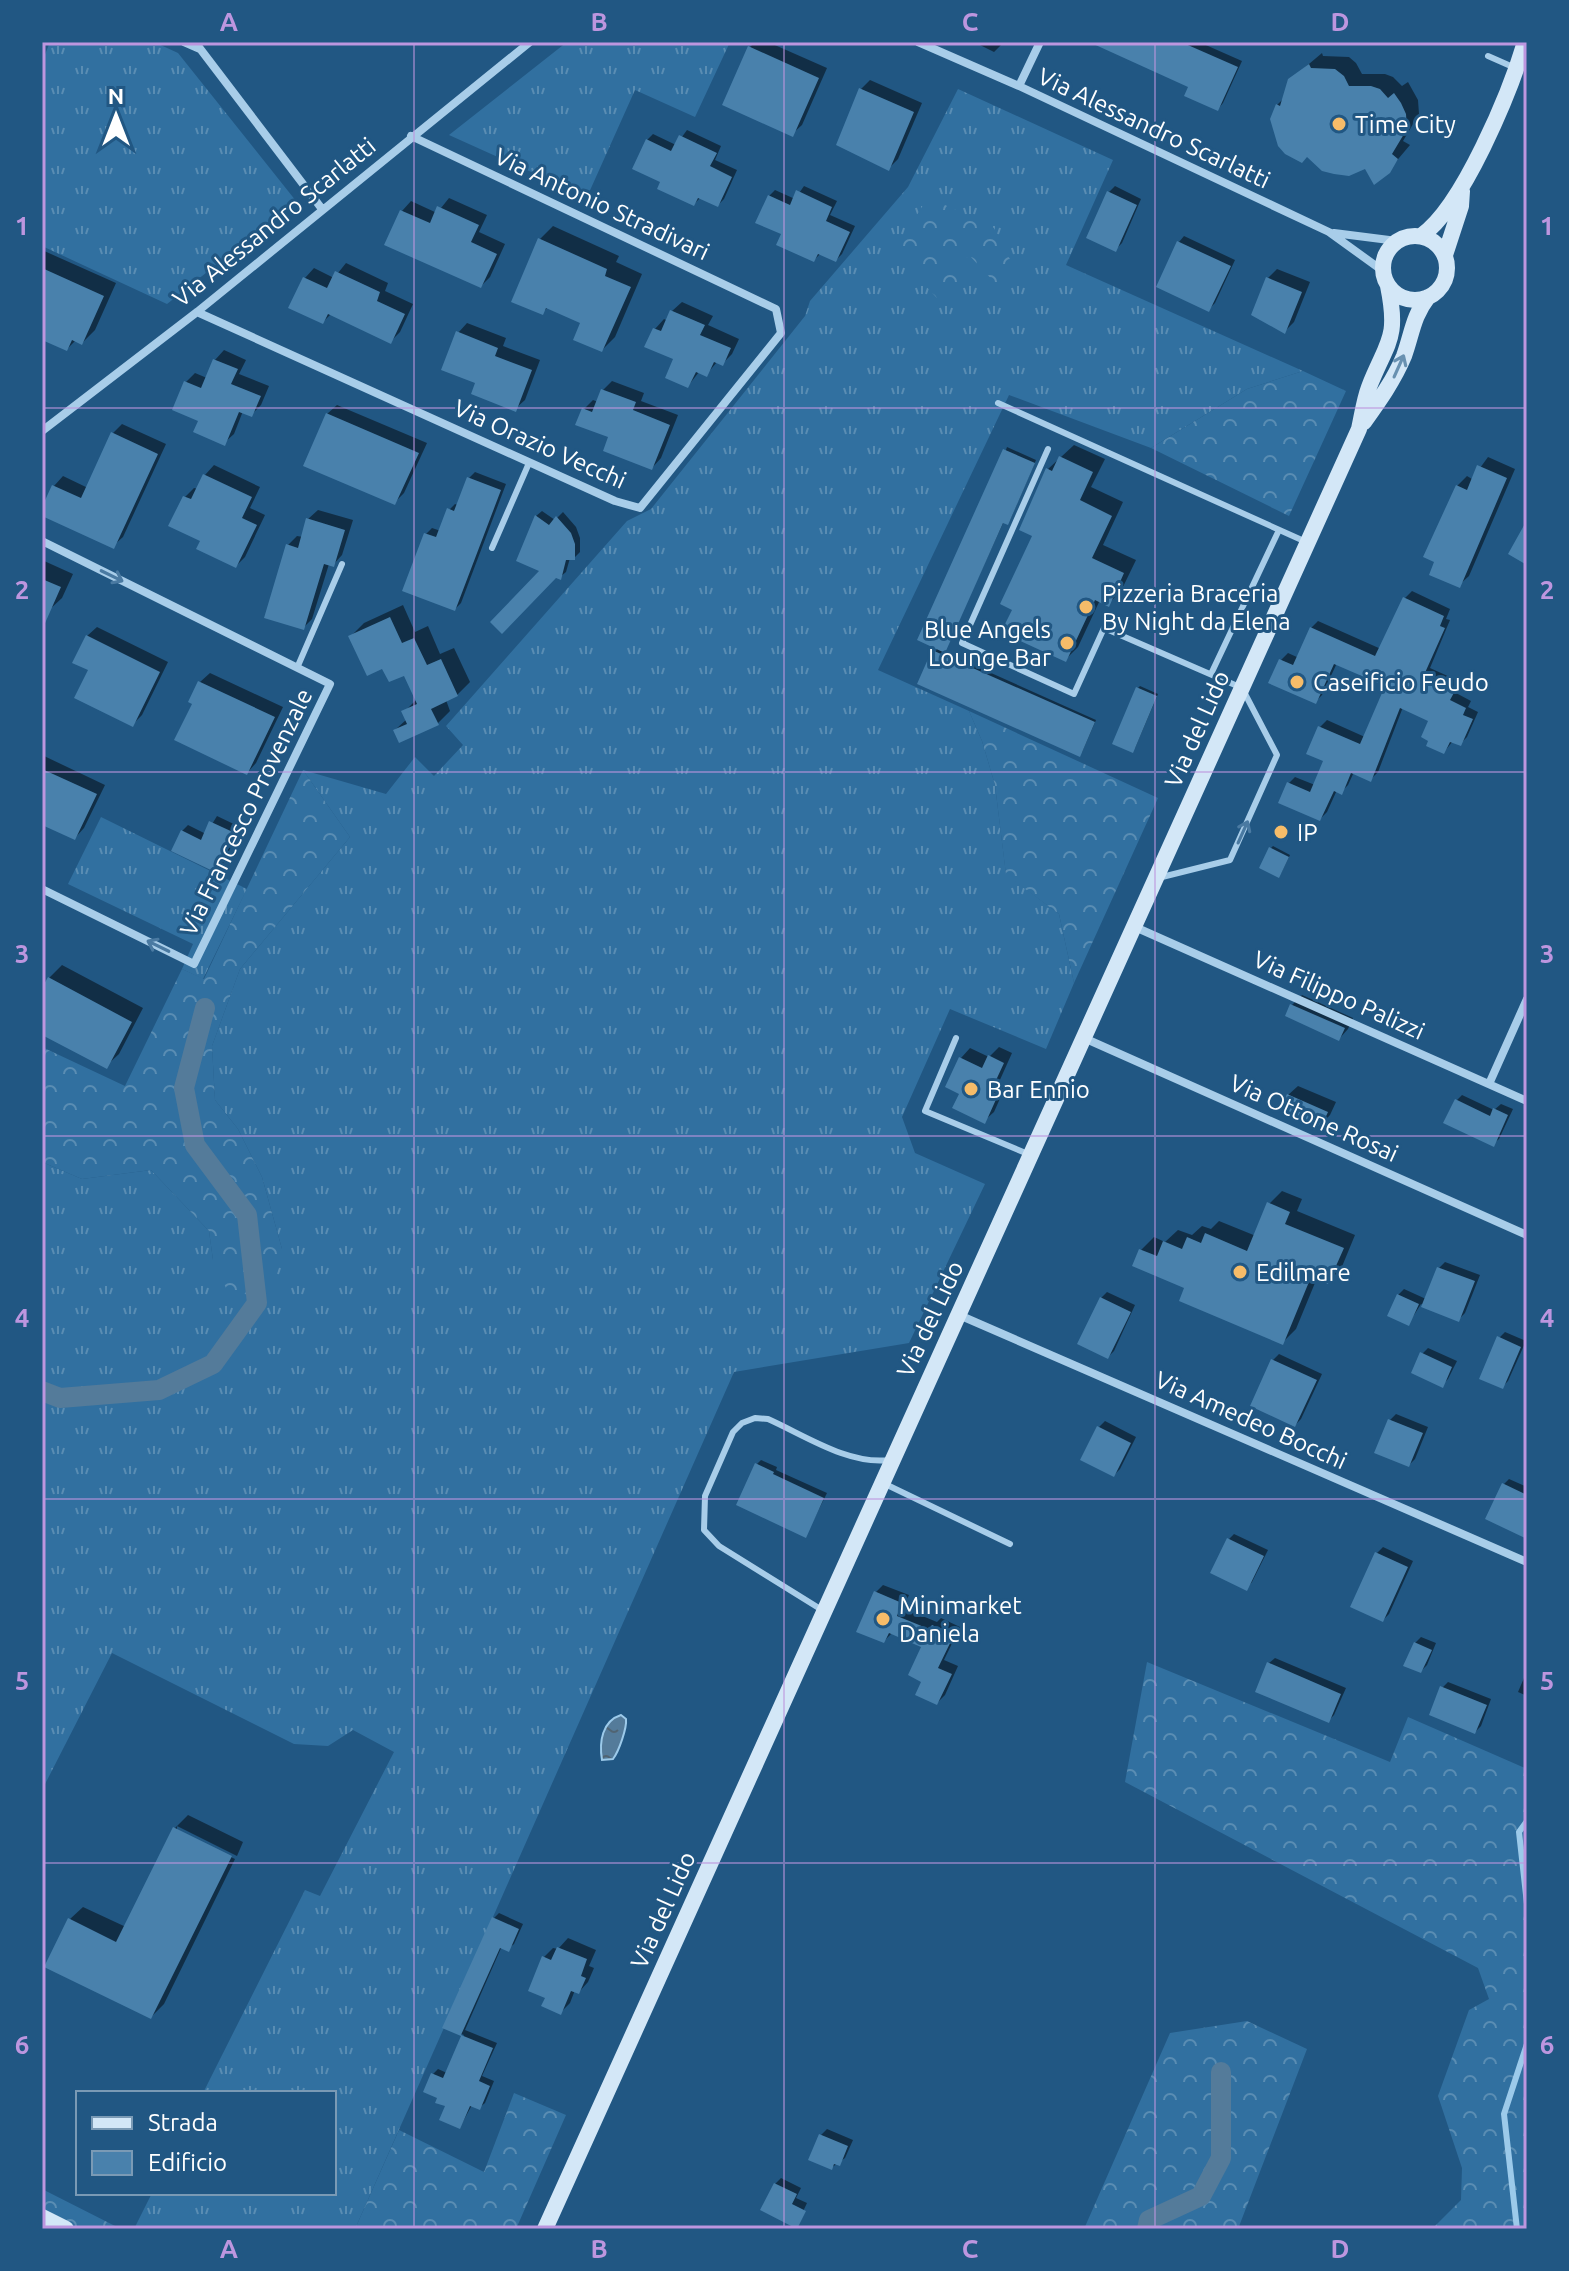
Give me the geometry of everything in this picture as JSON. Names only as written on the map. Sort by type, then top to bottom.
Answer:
[{"type":"main road","points":[[1517,69],[1525,42]]},
{"type":"main road","points":[[1462,191],[1461,206],[1445,255],[1447,272],[1441,287],[1428,297],[1406,299],[1396,294],[1386,279],[1386,254],[1397,241],[1421,236],[1432,229],[1462,191],[1527,53]]},
{"type":"main road","points":[[1421,236],[1439,247],[1445,255]]},
{"type":"main road","name":"Via del Lido","points":[[1359,429],[1369,388],[1391,338],[1394,313],[1386,279]]},
{"type":"main road","name":"Via del Lido","points":[[545,2229],[1359,429],[1394,378],[1405,353],[1412,322],[1428,297]]},
{"type":"main road","points":[[42,2217],[66,2229]]},
{"type":"street","points":[[184,42],[198,46],[322,209]]},
{"type":"street","name":"Via Alessandro Scarlatti","points":[[42,431],[197,312],[530,42]]},
{"type":"street","name":"Via Alessandro Scarlatti","points":[[918,42],[1019,86],[1329,232],[1386,279]]},
{"type":"street","points":[[1019,86],[1040,42]]},
{"type":"street","name":"Via Antonio Stradivari","points":[[411,136],[776,309]]},
{"type":"street","name":"Via Alessandro Scarlatti","points":[[1329,232],[1397,241]]},
{"type":"street","name":"Via Orazio Vecchi","points":[[197,312],[529,463],[615,501],[640,508],[781,333],[776,309]]},
{"type":"street","name":"Via Francesco Provenzale","points":[[42,541],[330,684],[194,964],[42,889]]},
{"type":"street","name":"Via Filippo Palizzi","points":[[1135,927],[1527,1101]]},
{"type":"street","points":[[1489,1084],[1527,999]]},
{"type":"street","name":"Via Ottone Rosai","points":[[1084,1038],[1527,1235]]},
{"type":"street","name":"Via Amedeo Bocchi","points":[[959,1314],[1527,1562]]},
{"type":"lane","points":[[1488,56],[1517,69]]},
{"type":"lane","points":[[998,403],[1308,543]]},
{"type":"lane","points":[[1048,449],[962,643],[1074,694],[1104,628],[1242,688],[1277,755],[1230,860],[1157,878]]},
{"type":"lane","points":[[492,548],[529,463]]},
{"type":"lane","points":[[1211,674],[1279,530]]},
{"type":"lane","points":[[297,668],[342,564]]},
{"type":"lane","points":[[956,1038],[925,1111],[1031,1156]]},
{"type":"lane","points":[[824,1611],[719,1546],[704,1530],[705,1496],[733,1432],[742,1423],[755,1418],[768,1419],[857,1458],[871,1462],[892,1459]]},
{"type":"lane","points":[[882,1483],[1010,1544]]},
{"type":"green space","points":[[50,42],[154,42],[178,53],[296,201],[167,304],[42,246],[42,62]]},
{"type":"green space","points":[[567,42],[730,42],[695,117],[635,90],[587,197],[449,135]]},
{"type":"green space","points":[[958,89],[1113,160],[1066,265],[1303,371],[1247,389],[1151,448],[1009,395],[878,670],[969,711],[995,785],[1006,874],[1059,914],[1074,983],[1046,1049],[950,1009],[902,1117],[915,1153],[985,1184],[909,1343],[734,1372],[355,2229],[134,2229],[151,2195],[336,2195],[336,2091],[204,2091],[305,1890],[320,1896],[394,1752],[353,1730],[328,1746],[294,1744],[112,1653],[42,1790],[42,1162],[82,1179],[151,1170],[209,1231],[213,1260],[282,1249],[262,1177],[238,1129],[215,1100],[212,1046],[240,969],[350,837],[303,770],[386,794],[415,757],[434,776],[463,745],[446,726],[627,521],[651,509],[805,316],[810,301],[908,187]]},
{"type":"green space","points":[[928,197],[994,228],[1020,279],[997,285],[970,256],[956,262],[961,285],[952,300],[937,298],[894,252]]},
{"type":"green space","points":[[1303,371],[1346,391],[1289,516],[1151,448],[1247,389]]},
{"type":"green space","points":[[969,711],[1158,798],[1074,983],[1059,914],[1006,875],[995,785]]},
{"type":"green space","points":[[303,770],[350,837],[240,969],[212,1046],[215,1100],[238,1129],[262,1177],[282,1249],[277,1273],[232,1301],[213,1260],[209,1231],[151,1170],[82,1179],[42,1162],[42,1047],[125,1086],[182,969],[204,979]]},
{"type":"green space","points":[[101,817],[247,889],[203,979],[182,969],[193,944],[68,884]]},
{"type":"green space","points":[[1147,1662],[1390,1762],[1408,1717],[1527,1769],[1527,2086],[1524,2099],[1527,2110],[1527,2229],[1432,2229],[1461,2200],[1462,2168],[1438,2096],[1469,2010],[1489,1999],[1478,1968],[1125,1782]]},
{"type":"green space","points":[[1247,2021],[1307,2049],[1238,2229],[1084,2229],[1170,2033]]},
{"type":"green space","points":[[514,2093],[566,2115],[516,2229],[355,2229],[399,2130],[484,2172]]},
{"type":"green space","points":[[42,2189],[121,2229],[42,2229]]},
{"type":"water","points":[[621,1715],[626,1723],[620,1745],[613,1759],[602,1760],[603,1733],[610,1722]]},
{"type":"building","points":[[1089,42],[1181,42],[1238,67],[1218,111],[1184,96],[1188,87]]},
{"type":"building","points":[[748,46],[819,78],[793,137],[722,105]]},
{"type":"building","name":"Time City","points":[[1309,64],[1311,68],[1335,69],[1344,76],[1349,86],[1371,86],[1380,89],[1388,98],[1394,93],[1401,103],[1407,129],[1392,154],[1398,159],[1390,173],[1374,185],[1365,169],[1349,176],[1322,171],[1307,157],[1302,163],[1285,154],[1278,146],[1270,119],[1276,104],[1280,106],[1288,79]]},
{"type":"building","points":[[859,88],[914,112],[889,171],[836,145]]},
{"type":"building","points":[[679,135],[717,153],[710,166],[732,177],[718,207],[698,198],[694,206],[657,189],[660,182],[632,169],[646,139],[671,151]]},
{"type":"building","points":[[796,190],[832,207],[826,221],[850,232],[836,262],[818,254],[814,262],[776,245],[781,234],[755,223],[768,195],[790,205]]},
{"type":"building","points":[[1107,191],[1137,205],[1116,252],[1086,238]]},
{"type":"building","points":[[437,206],[479,225],[471,242],[497,254],[481,288],[384,245],[400,210],[430,223]]},
{"type":"building","points":[[538,238],[607,269],[605,276],[631,287],[602,352],[573,340],[580,323],[546,308],[543,315],[511,302]]},
{"type":"building","points":[[1177,241],[1231,266],[1209,312],[1156,287]]},
{"type":"building","points":[[42,268],[104,296],[82,345],[72,340],[67,351],[42,340]]},
{"type":"building","points":[[335,271],[380,292],[377,301],[405,314],[391,344],[328,314],[323,324],[288,308],[303,277],[327,288]]},
{"type":"building","points":[[1266,277],[1302,292],[1285,334],[1251,315]]},
{"type":"building","points":[[670,310],[705,325],[700,335],[731,348],[723,366],[714,362],[707,377],[696,372],[688,388],[665,378],[673,359],[644,347],[653,328],[661,331]]},
{"type":"building","points":[[456,331],[498,348],[495,356],[532,370],[516,412],[471,394],[475,383],[441,370]]},
{"type":"building","points":[[213,359],[238,369],[231,384],[261,396],[252,417],[239,412],[225,446],[193,432],[198,421],[172,410],[184,381],[201,388]]},
{"type":"building","points":[[601,389],[636,402],[633,410],[670,425],[652,470],[603,451],[608,437],[575,425],[582,408],[592,412]]},
{"type":"building","points":[[326,413],[419,453],[395,505],[303,466]]},
{"type":"building","points":[[111,432],[158,454],[114,549],[42,516],[42,507],[52,485],[81,498]]},
{"type":"building","points":[[1003,449],[1035,463],[1008,525],[1003,523],[945,653],[917,640]]},
{"type":"building","points":[[1059,456],[1093,472],[1080,500],[1112,516],[1092,558],[1124,573],[1109,607],[1095,600],[1066,662],[1001,632],[1012,610],[1000,604],[1032,536],[1019,530],[1046,468],[1052,471]]},
{"type":"building","points":[[1477,465],[1507,478],[1460,588],[1429,575],[1434,562],[1423,557],[1456,485],[1467,490]]},
{"type":"building","points":[[203,474],[252,497],[242,518],[257,525],[236,568],[196,549],[200,541],[168,526],[183,496],[191,499]]},
{"type":"building","points":[[467,477],[501,490],[455,611],[402,591],[424,533],[436,537],[447,508],[454,511]]},
{"type":"building","points":[[535,515],[549,525],[556,516],[571,533],[575,560],[566,560],[561,580],[556,578],[502,634],[490,622],[539,571],[516,561]]},
{"type":"building","points":[[306,518],[345,530],[334,567],[324,564],[304,630],[264,618],[286,544],[298,548]]},
{"type":"building","points":[[1527,520],[1527,565],[1508,554]]},
{"type":"building","points":[[42,579],[61,587],[42,630]]},
{"type":"building","points":[[1403,597],[1444,616],[1440,626],[1445,628],[1424,675],[1456,689],[1450,700],[1466,708],[1463,715],[1473,719],[1461,746],[1450,742],[1444,754],[1426,746],[1428,741],[1421,737],[1428,721],[1400,708],[1371,782],[1351,773],[1342,795],[1334,791],[1320,821],[1278,803],[1287,782],[1310,792],[1323,761],[1306,754],[1318,726],[1360,744],[1385,686],[1334,664],[1316,704],[1268,683],[1279,659],[1293,665],[1310,627],[1375,656]]},
{"type":"building","points":[[390,617],[402,643],[414,638],[427,665],[441,659],[458,696],[431,709],[439,725],[399,743],[393,730],[407,724],[401,711],[417,704],[404,676],[389,682],[382,669],[367,676],[348,636]]},
{"type":"building","points":[[86,635],[160,672],[133,727],[74,698],[88,670],[72,663]]},
{"type":"building","points":[[932,650],[1095,722],[1080,757],[917,684]]},
{"type":"building","points":[[198,681],[275,717],[247,775],[174,740],[192,704],[188,702]]},
{"type":"building","points":[[1136,687],[1157,696],[1133,753],[1112,744]]},
{"type":"building","points":[[42,769],[97,794],[75,840],[42,825]]},
{"type":"building","points":[[209,821],[235,833],[217,873],[171,851],[181,830],[201,840]]},
{"type":"building","points":[[1269,847],[1289,857],[1279,878],[1259,868]]},
{"type":"building","points":[[48,977],[132,1022],[107,1069],[42,1035],[42,988]]},
{"type":"building","points":[[1290,1004],[1345,1028],[1339,1041],[1285,1016]]},
{"type":"building","name":"Bar Ennio","points":[[988,1055],[1004,1063],[991,1091],[998,1095],[985,1124],[952,1108],[959,1094],[945,1087],[959,1057],[982,1068]]},
{"type":"building","points":[[1287,1094],[1328,1112],[1321,1127],[1280,1109]]},
{"type":"building","points":[[1455,1099],[1490,1116],[1493,1108],[1508,1115],[1494,1147],[1443,1123]]},
{"type":"building","name":"Edilmare","points":[[1267,1202],[1290,1212],[1285,1224],[1344,1248],[1328,1284],[1311,1277],[1283,1345],[1179,1301],[1184,1288],[1132,1266],[1139,1249],[1157,1256],[1163,1241],[1182,1249],[1187,1237],[1201,1243],[1205,1233],[1247,1251]]},
{"type":"building","points":[[1437,1267],[1475,1281],[1459,1322],[1421,1307]]},
{"type":"building","points":[[1397,1294],[1419,1304],[1409,1326],[1387,1316]]},
{"type":"building","points":[[1100,1297],[1131,1312],[1108,1359],[1077,1344]]},
{"type":"building","points":[[1497,1336],[1521,1347],[1503,1389],[1479,1379]]},
{"type":"building","points":[[1420,1352],[1452,1367],[1443,1388],[1411,1373]]},
{"type":"building","points":[[1271,1359],[1317,1380],[1295,1427],[1250,1406]]},
{"type":"building","points":[[1388,1419],[1423,1433],[1409,1467],[1374,1453]]},
{"type":"building","points":[[1097,1426],[1131,1443],[1114,1477],[1080,1460]]},
{"type":"building","points":[[755,1463],[824,1498],[806,1538],[736,1505]]},
{"type":"building","points":[[1502,1483],[1527,1495],[1527,1539],[1485,1519]]},
{"type":"building","points":[[1227,1538],[1264,1556],[1247,1591],[1210,1573]]},
{"type":"building","points":[[1375,1552],[1408,1567],[1383,1622],[1350,1607]]},
{"type":"building","points":[[874,1591],[902,1603],[897,1616],[929,1629],[932,1625],[954,1635],[938,1668],[952,1674],[937,1705],[915,1695],[921,1682],[908,1675],[921,1647],[889,1633],[884,1643],[856,1632]]},
{"type":"building","points":[[1414,1642],[1432,1650],[1421,1673],[1403,1666]]},
{"type":"building","points":[[1267,1662],[1341,1694],[1329,1723],[1255,1692]]},
{"type":"building","points":[[1440,1686],[1487,1705],[1475,1734],[1429,1715]]},
{"type":"building","points":[[173,1827],[232,1856],[151,2019],[44,1967],[68,1918],[116,1942]]},
{"type":"building","points":[[492,1917],[519,1929],[509,1952],[500,1948],[461,2035],[493,2048],[479,2081],[490,2086],[480,2110],[470,2106],[460,2129],[439,2120],[445,2106],[435,2103],[437,2098],[423,2092],[431,2073],[443,2078],[461,2036],[442,2028]]},
{"type":"building","points":[[557,1947],[587,1959],[581,1976],[586,1978],[579,1994],[571,1991],[561,2015],[541,2006],[545,1998],[528,1991],[542,1956],[551,1960]]},
{"type":"building","points":[[819,2134],[848,2146],[840,2166],[834,2164],[832,2170],[808,2160]]},
{"type":"building","points":[[774,2183],[797,2194],[792,2204],[806,2211],[797,2229],[760,2210]]},
{"type":"waterway","points":[[42,1391],[60,1398],[159,1390],[213,1364],[257,1303],[247,1215],[195,1145],[184,1088],[205,1008]]},
{"type":"waterway","points":[[1527,1821],[1519,1832],[1527,1904]]},
{"type":"waterway","points":[[1517,2229],[1504,2114],[1527,2044]]},
{"type":"waterway","points":[[1147,2229],[1149,2220],[1201,2196],[1221,2158],[1221,2072]]},
{"type":"place","name":"Time City","points":[[1339,124]]},
{"type":"place","name":"Pizzeria Braceria By Night da Elena","points":[[1086,607]]},
{"type":"place","name":"Blue Angels Lounge Bar","points":[[1067,643]]},
{"type":"place","name":"Caseificio Feudo","points":[[1297,682]]},
{"type":"place","name":"IP","points":[[1281,832]]},
{"type":"place","name":"Bar Ennio","points":[[971,1089]]},
{"type":"place","name":"Edilmare","points":[[1240,1272]]},
{"type":"place","name":"Minimarket Daniela","points":[[883,1619]]}]
